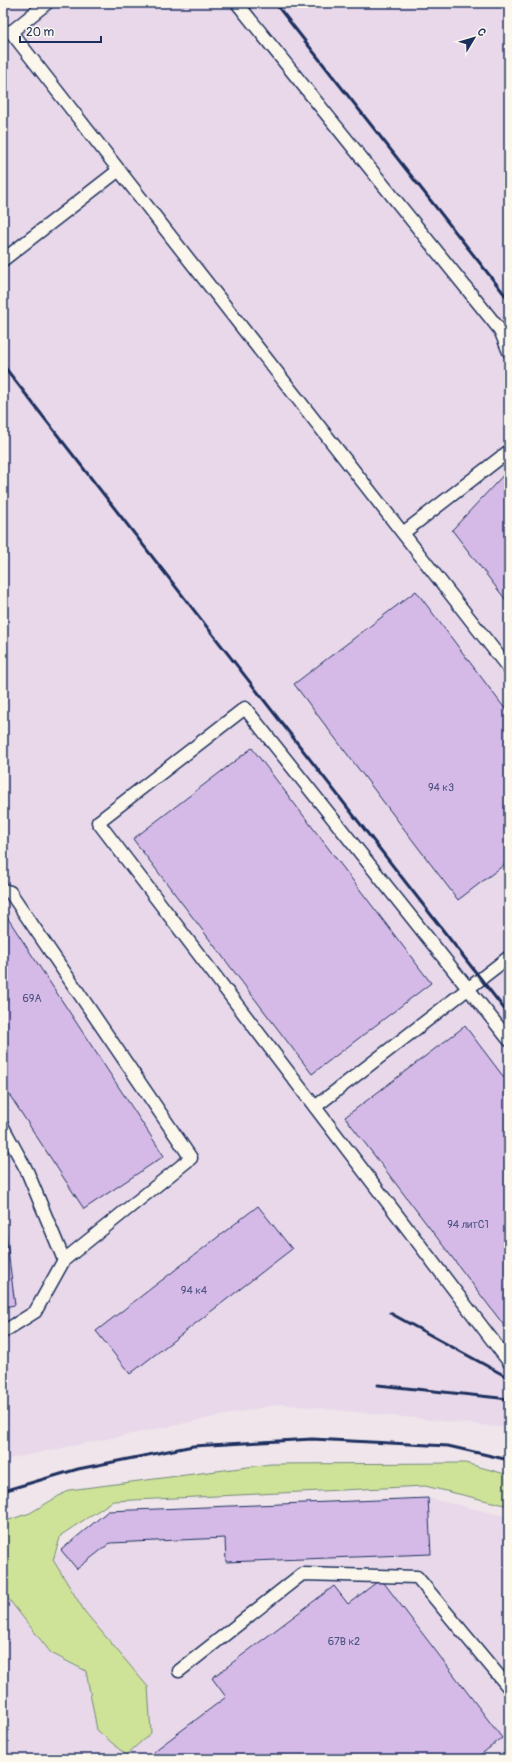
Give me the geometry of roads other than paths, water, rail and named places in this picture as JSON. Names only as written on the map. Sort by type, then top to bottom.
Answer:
[{"type":"lane","points":[[47,3],[7,31],[120,170],[509,669]]},
{"type":"lane","points":[[237,3],[500,330],[509,352]]},
{"type":"lane","points":[[3,260],[120,170]]},
{"type":"lane","points":[[403,533],[509,450]]},
{"type":"lane","points":[[509,1040],[245,708],[98,822],[509,1362]]},
{"type":"lane","points":[[3,890],[10,892],[190,1158],[64,1260],[36,1312],[3,1332]]},
{"type":"lane","points":[[315,1107],[509,957]]},
{"type":"lane","points":[[3,1127],[28,1171],[64,1260]]},
{"type":"lane","points":[[178,1671],[302,1574],[417,1577],[509,1688]]},
{"type":"railway","points":[[275,3],[509,300]]},
{"type":"railway","points":[[3,365],[509,1015]]},
{"type":"railway","points":[[390,1313],[509,1378]]},
{"type":"railway","points":[[378,1385],[509,1399]]},
{"type":"railway","points":[[3,1491],[78,1469],[193,1446],[312,1439],[448,1446],[509,1460]]}]
